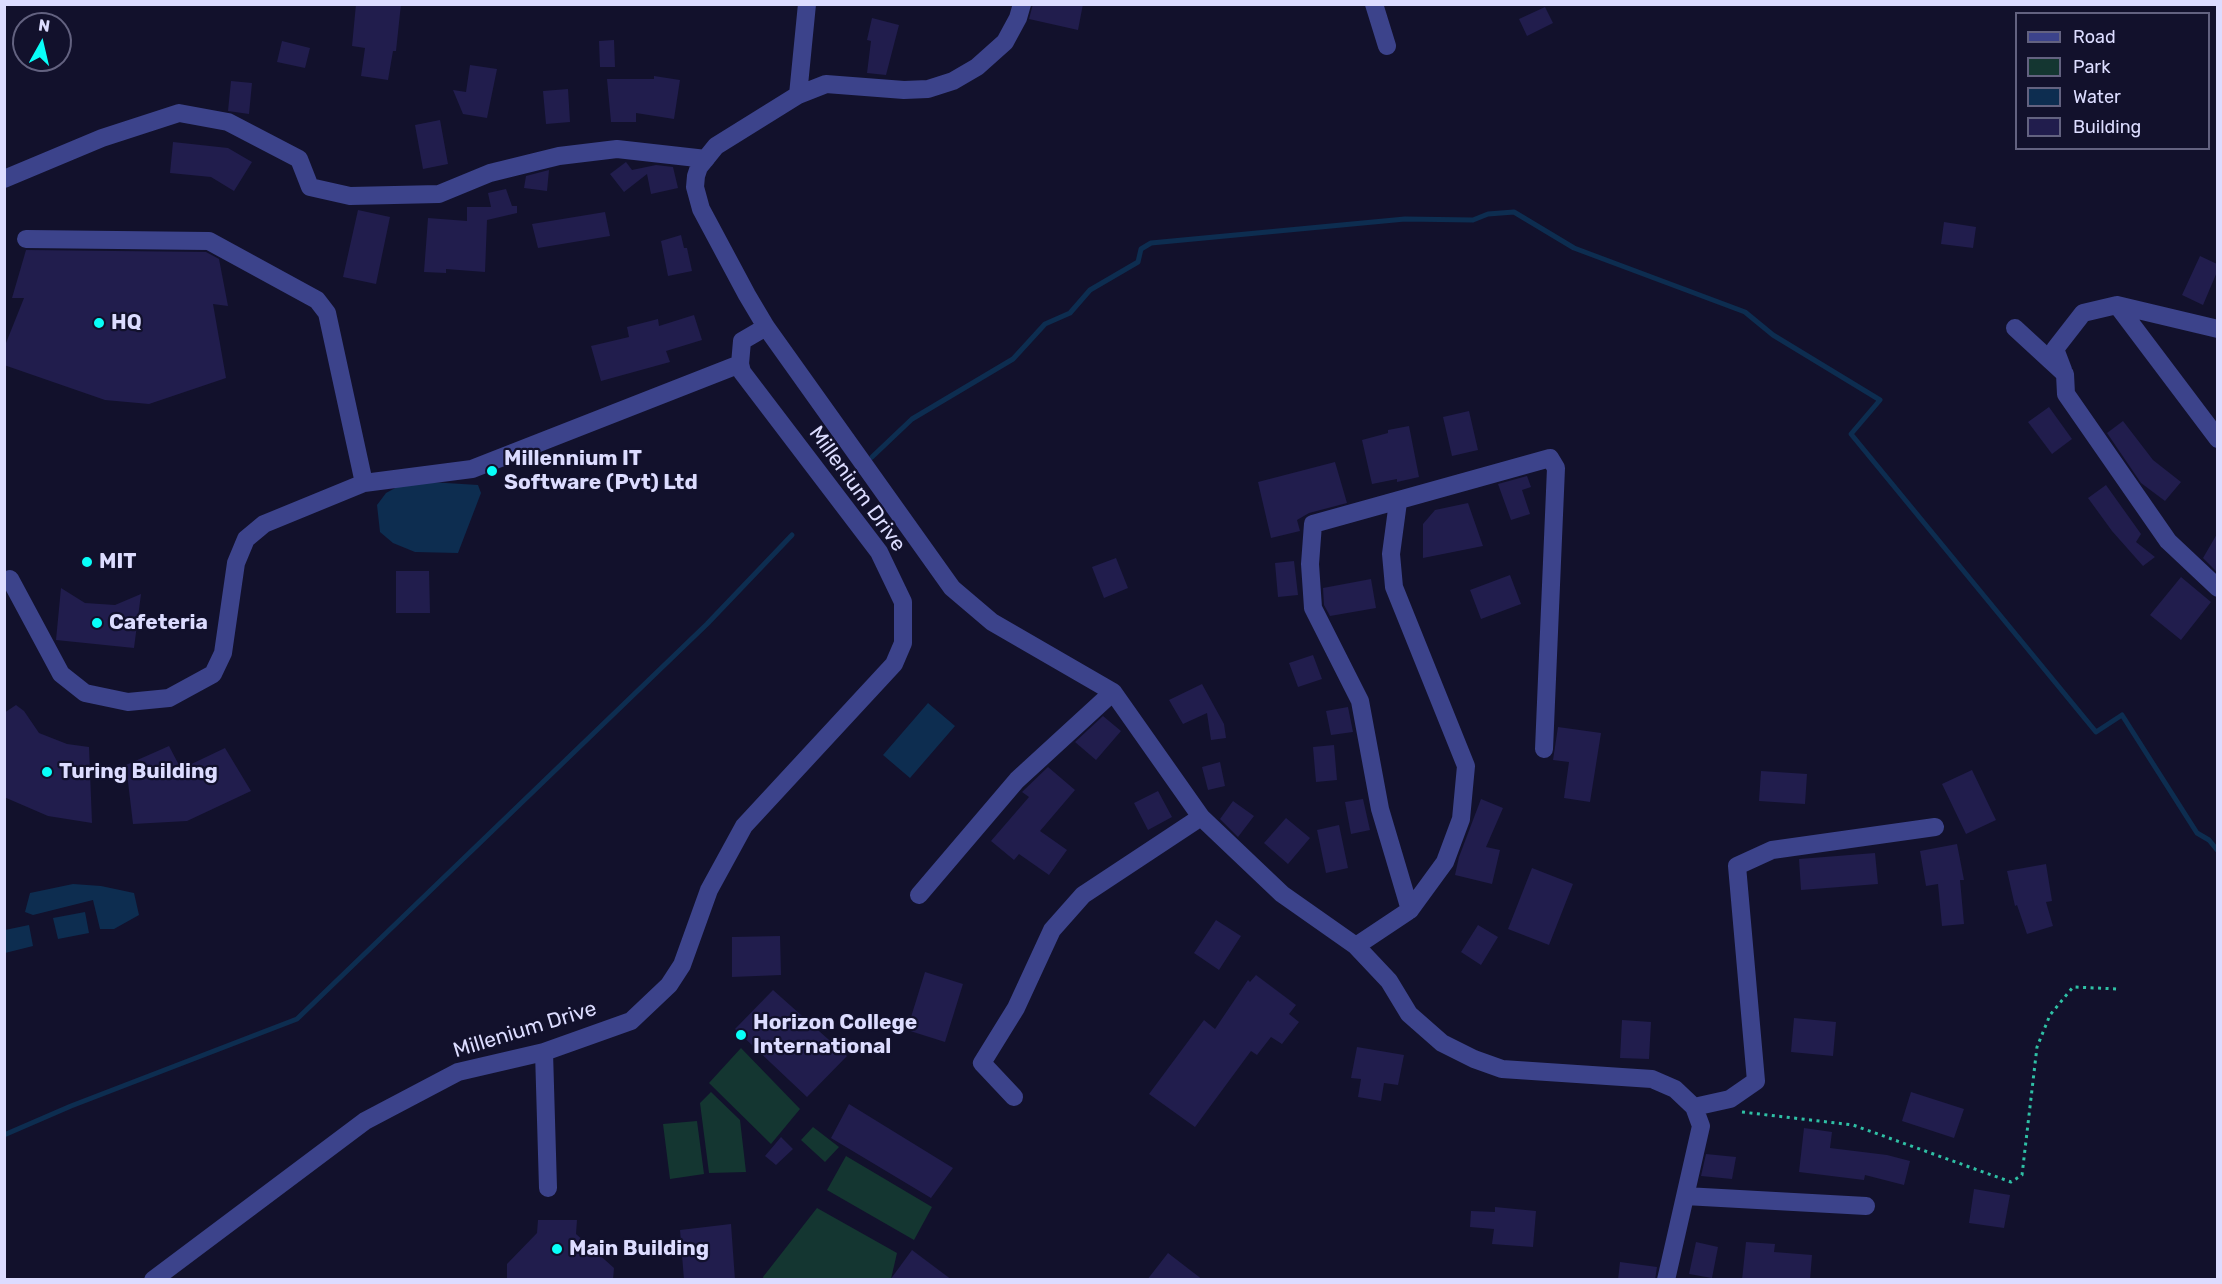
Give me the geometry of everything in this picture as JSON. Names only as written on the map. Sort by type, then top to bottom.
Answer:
[{"type":"street","points":[[798,94],[807,4]]},
{"type":"street","points":[[1022,4],[1018,18],[1005,42],[977,67],[953,81],[928,89],[904,90],[826,84],[798,94],[716,146],[699,167],[696,176],[695,187],[701,209],[766,327],[952,588],[992,622],[1113,692],[1201,817],[1282,894],[1356,946],[1389,981],[1408,1014],[1443,1043],[1474,1059],[1502,1069],[1652,1079],[1675,1089],[1694,1107],[1701,1126],[1666,1280]]},
{"type":"street","points":[[1374,4],[1387,46]]},
{"type":"street","points":[[4,179],[102,138],[179,113],[228,122],[299,159],[310,187],[350,196],[439,194],[490,173],[547,159],[617,149],[706,159]]},
{"type":"street","points":[[26,239],[209,241],[317,300],[327,313],[364,483]]},
{"type":"street","points":[[2117,305],[2216,436]]},
{"type":"street","points":[[2217,329],[2117,305],[2084,313],[2055,349],[2065,374],[2066,394],[2168,540],[2217,588]]},
{"type":"street","points":[[10,579],[61,674],[85,693],[128,702],[169,698],[213,674],[223,653],[236,563],[246,539],[264,524],[364,483],[472,469],[740,364],[742,341],[766,327]]},
{"type":"street","points":[[2015,328],[2065,374]]},
{"type":"street","name":"Millenium Drive","points":[[153,1280],[365,1121],[458,1072],[544,1052],[631,1021],[669,985],[682,964],[709,890],[744,826],[894,664],[903,643],[903,602],[879,552],[742,372],[740,364]]},
{"type":"street","points":[[1410,910],[1380,809],[1360,701],[1313,608],[1310,564],[1313,524],[1550,458],[1556,468],[1544,749]]},
{"type":"street","points":[[1356,946],[1410,910],[1445,862],[1461,819],[1466,766],[1394,588],[1391,554],[1398,502]]},
{"type":"street","points":[[919,896],[1017,780],[1113,692]]},
{"type":"street","points":[[1014,1097],[982,1063],[1016,1008],[1052,930],[1083,895],[1201,817]]},
{"type":"street","points":[[1694,1107],[1730,1099],[1756,1081],[1737,866],[1772,850],[1935,827]]},
{"type":"street","points":[[544,1052],[549,1188]]},
{"type":"street","points":[[1685,1196],[1866,1206]]},
{"type":"path","points":[[1719,1101],[1743,1113],[1852,1125],[2011,1182],[2022,1175],[2037,1047],[2050,1015],[2073,987],[2118,989]]},
{"type":"green space","points":[[741,1048],[800,1109],[771,1144],[709,1083]]},
{"type":"green space","points":[[711,1092],[740,1120],[746,1172],[709,1173],[700,1103]]},
{"type":"green space","points":[[697,1121],[704,1174],[670,1179],[663,1124]]},
{"type":"green space","points":[[813,1127],[839,1147],[825,1162],[801,1140]]},
{"type":"green space","points":[[846,1156],[932,1207],[914,1240],[827,1190]]},
{"type":"green space","points":[[817,1208],[897,1253],[891,1279],[764,1280],[763,1277]]},
{"type":"water","points":[[430,482],[478,485],[481,493],[458,553],[415,552],[393,543],[380,532],[377,505],[386,493],[399,486]]},
{"type":"water","points":[[928,703],[955,726],[910,778],[883,755]]},
{"type":"water","points":[[73,884],[101,886],[134,893],[139,915],[114,929],[100,929],[93,900],[33,915],[25,912],[30,893]]},
{"type":"water","points":[[85,912],[89,933],[58,939],[53,918]]},
{"type":"water","points":[[29,925],[33,946],[5,953],[5,930]]},
{"type":"building","points":[[356,4],[401,4],[396,51],[393,51],[388,80],[361,76],[365,48],[352,46]]},
{"type":"building","points":[[1033,4],[1083,4],[1078,30],[1029,19]]},
{"type":"building","points":[[1545,7],[1553,23],[1527,36],[1519,19]]},
{"type":"building","points":[[872,18],[899,25],[886,75],[867,73],[871,41],[867,40]]},
{"type":"building","points":[[614,40],[615,67],[600,67],[599,41]]},
{"type":"building","points":[[282,41],[310,48],[305,68],[277,62]]},
{"type":"building","points":[[470,65],[497,69],[487,118],[463,114],[453,90],[466,92]]},
{"type":"building","points":[[654,76],[680,80],[674,119],[636,113],[636,122],[611,122],[607,79],[654,79]]},
{"type":"building","points":[[231,81],[252,83],[249,114],[228,111]]},
{"type":"building","points":[[568,89],[570,122],[546,124],[543,91]]},
{"type":"building","points":[[440,120],[448,164],[423,169],[415,125]]},
{"type":"building","points":[[173,142],[228,148],[252,162],[234,191],[211,177],[170,173]]},
{"type":"building","points":[[626,162],[632,170],[656,165],[673,167],[678,188],[651,194],[647,174],[624,192],[610,174]]},
{"type":"building","points":[[549,170],[547,191],[524,188],[526,176]]},
{"type":"building","points":[[506,189],[512,206],[517,206],[517,213],[487,220],[485,272],[446,269],[446,273],[424,272],[428,218],[467,221],[467,207],[491,207],[488,193]]},
{"type":"building","points":[[358,210],[390,217],[376,284],[343,277]]},
{"type":"building","points":[[605,212],[610,236],[538,248],[532,224]]},
{"type":"building","points":[[1944,222],[1976,227],[1973,248],[1941,244]]},
{"type":"building","points":[[681,235],[684,248],[687,248],[692,271],[668,276],[661,241]]},
{"type":"building","name":"HQ","points":[[26,250],[206,252],[219,259],[228,306],[213,304],[226,378],[149,404],[105,400],[4,365],[4,348],[24,298],[12,298]]},
{"type":"building","points":[[2200,256],[2217,264],[2217,272],[2203,305],[2182,295]]},
{"type":"building","points":[[694,315],[702,340],[666,351],[670,362],[601,381],[591,346],[629,337],[627,327],[658,319],[659,326]]},
{"type":"building","points":[[2049,407],[2072,439],[2052,454],[2028,422]]},
{"type":"building","points":[[1469,411],[1478,450],[1452,456],[1443,417]]},
{"type":"building","points":[[2123,421],[2153,460],[2181,482],[2165,501],[2141,483],[2107,433]]},
{"type":"building","points":[[1409,426],[1419,477],[1372,484],[1362,440],[1388,433],[1388,430]]},
{"type":"building","points":[[1335,462],[1347,503],[1309,513],[1297,520],[1300,531],[1271,538],[1258,482]]},
{"type":"building","points":[[1527,476],[1531,487],[1522,490],[1530,514],[1511,520],[1498,484]]},
{"type":"building","points":[[2106,485],[2141,534],[2136,542],[2155,557],[2143,566],[2112,531],[2088,498]]},
{"type":"building","points":[[1468,503],[1483,546],[1423,558],[1423,524],[1435,510]]},
{"type":"building","points":[[2217,534],[2217,572],[2203,558]]},
{"type":"building","points":[[1116,558],[1128,588],[1104,598],[1092,567]]},
{"type":"building","points":[[1294,561],[1298,595],[1278,597],[1275,563]]},
{"type":"building","points":[[396,571],[429,571],[430,613],[396,613]]},
{"type":"building","points":[[1510,575],[1521,604],[1481,619],[1470,590]]},
{"type":"building","points":[[2181,577],[2211,602],[2181,640],[2150,615]]},
{"type":"building","points":[[1371,579],[1376,608],[1330,616],[1324,605],[1323,588]]},
{"type":"building","name":"Cafeteria","points":[[61,588],[85,603],[115,605],[141,594],[134,648],[56,640]]},
{"type":"building","points":[[1313,655],[1322,679],[1298,687],[1289,663]]},
{"type":"building","points":[[1202,684],[1224,724],[1226,738],[1211,740],[1207,713],[1183,724],[1169,700]]},
{"type":"building","name":"Turing Building","points":[[16,705],[24,711],[39,733],[67,744],[89,747],[92,823],[48,816],[4,797],[4,713]]},
{"type":"building","points":[[1348,707],[1353,732],[1331,735],[1326,711]]},
{"type":"building","points":[[1103,716],[1121,731],[1096,760],[1075,742]]},
{"type":"building","points":[[1558,727],[1601,733],[1590,802],[1564,798],[1569,762],[1553,760]]},
{"type":"building","points":[[1334,745],[1337,780],[1316,782],[1313,747]]},
{"type":"building","points":[[169,746],[181,769],[225,748],[251,791],[187,821],[133,824],[126,765]]},
{"type":"building","points":[[1220,762],[1225,786],[1208,790],[1202,767]]},
{"type":"building","points":[[1048,767],[1075,790],[1040,831],[1067,850],[1049,875],[1019,854],[1014,860],[991,841],[1029,797],[1022,792]]},
{"type":"building","points":[[1972,770],[1996,820],[1966,834],[1942,784]]},
{"type":"building","points":[[1761,771],[1807,774],[1805,804],[1759,801]]},
{"type":"building","points":[[1158,791],[1172,817],[1148,830],[1134,803]]},
{"type":"building","points":[[1363,799],[1370,830],[1351,834],[1345,802]]},
{"type":"building","points":[[1481,799],[1503,808],[1486,847],[1500,850],[1492,884],[1455,875],[1459,857]]},
{"type":"building","points":[[1233,801],[1254,816],[1238,837],[1220,819]]},
{"type":"building","points":[[1286,818],[1310,838],[1288,864],[1264,843]]},
{"type":"building","points":[[1339,825],[1348,868],[1326,873],[1317,830]]},
{"type":"building","points":[[1957,844],[1964,880],[1960,880],[1964,924],[1942,926],[1938,884],[1926,886],[1920,851]]},
{"type":"building","points":[[1875,853],[1878,884],[1801,890],[1799,859]]},
{"type":"building","points":[[2046,864],[2052,901],[2046,902],[2053,926],[2027,934],[2017,905],[2015,906],[2007,871]]},
{"type":"building","points":[[1532,868],[1573,884],[1549,945],[1508,929]]},
{"type":"building","points":[[1216,920],[1241,936],[1219,970],[1194,953]]},
{"type":"building","points":[[1478,925],[1498,937],[1481,965],[1461,952]]},
{"type":"building","points":[[780,936],[781,975],[732,977],[732,937]]},
{"type":"building","points":[[925,972],[963,984],[945,1042],[907,1030]]},
{"type":"building","points":[[1256,975],[1296,1005],[1289,1014],[1299,1022],[1282,1044],[1271,1037],[1257,1055],[1251,1051],[1195,1127],[1149,1094],[1204,1020],[1215,1029],[1248,980],[1250,982]]},
{"type":"building","points":[[773,990],[847,1056],[807,1097],[735,1029]]},
{"type":"building","points":[[1794,1018],[1836,1022],[1833,1056],[1791,1052]]},
{"type":"building","points":[[1622,1020],[1651,1022],[1649,1059],[1620,1058]]},
{"type":"building","points":[[1357,1047],[1404,1055],[1398,1085],[1384,1083],[1381,1101],[1358,1097],[1361,1079],[1351,1078]]},
{"type":"building","points":[[1911,1092],[1964,1109],[1954,1138],[1902,1121]]},
{"type":"building","points":[[849,1104],[953,1168],[931,1198],[831,1138]]},
{"type":"building","points":[[1804,1128],[1832,1132],[1830,1148],[1887,1155],[1910,1161],[1904,1185],[1865,1175],[1864,1180],[1799,1172]]},
{"type":"building","points":[[781,1137],[793,1149],[776,1165],[765,1156]]},
{"type":"building","points":[[1706,1154],[1736,1157],[1732,1179],[1701,1176]]},
{"type":"building","points":[[1974,1189],[2010,1195],[2004,1228],[1969,1223]]},
{"type":"building","points":[[1495,1207],[1536,1211],[1533,1247],[1492,1244],[1494,1229],[1470,1227],[1471,1211],[1495,1212]]},
{"type":"building","name":"Main Building","points":[[538,1220],[577,1220],[576,1234],[614,1268],[613,1280],[507,1280],[507,1264],[537,1233]]},
{"type":"building","points":[[731,1224],[735,1280],[684,1280],[680,1230]]},
{"type":"building","points":[[1696,1242],[1718,1247],[1712,1278],[1689,1274]]},
{"type":"building","points":[[1746,1242],[1775,1244],[1774,1252],[1812,1255],[1810,1280],[1742,1280]]},
{"type":"building","points":[[912,1250],[952,1280],[890,1280]]},
{"type":"building","points":[[1168,1253],[1203,1280],[1147,1280]]},
{"type":"building","points":[[1620,1262],[1657,1267],[1655,1280],[1618,1280]]},
{"type":"waterway","points":[[872,457],[912,419],[1013,359],[1045,324],[1070,313],[1090,290],[1138,262],[1141,249],[1151,243],[1405,219],[1473,220],[1488,214],[1514,212],[1574,248],[1745,312],[1773,335],[1880,400],[1851,434],[2096,732],[2122,715],[2197,833],[2209,840],[2218,851]]},
{"type":"waterway","points":[[4,1135],[71,1106],[297,1019],[707,624],[792,535]]},
{"type":"place","name":"HQ","points":[[99,323]]},
{"type":"place","name":"Millennium IT Software (Pvt) Ltd","points":[[492,471]]},
{"type":"place","name":"MIT","points":[[87,562]]},
{"type":"place","name":"Cafeteria","points":[[97,623]]},
{"type":"place","name":"Turing Building","points":[[47,772]]},
{"type":"place","name":"Horizon College International","points":[[741,1035]]},
{"type":"place","name":"Main Building","points":[[557,1249]]}]
